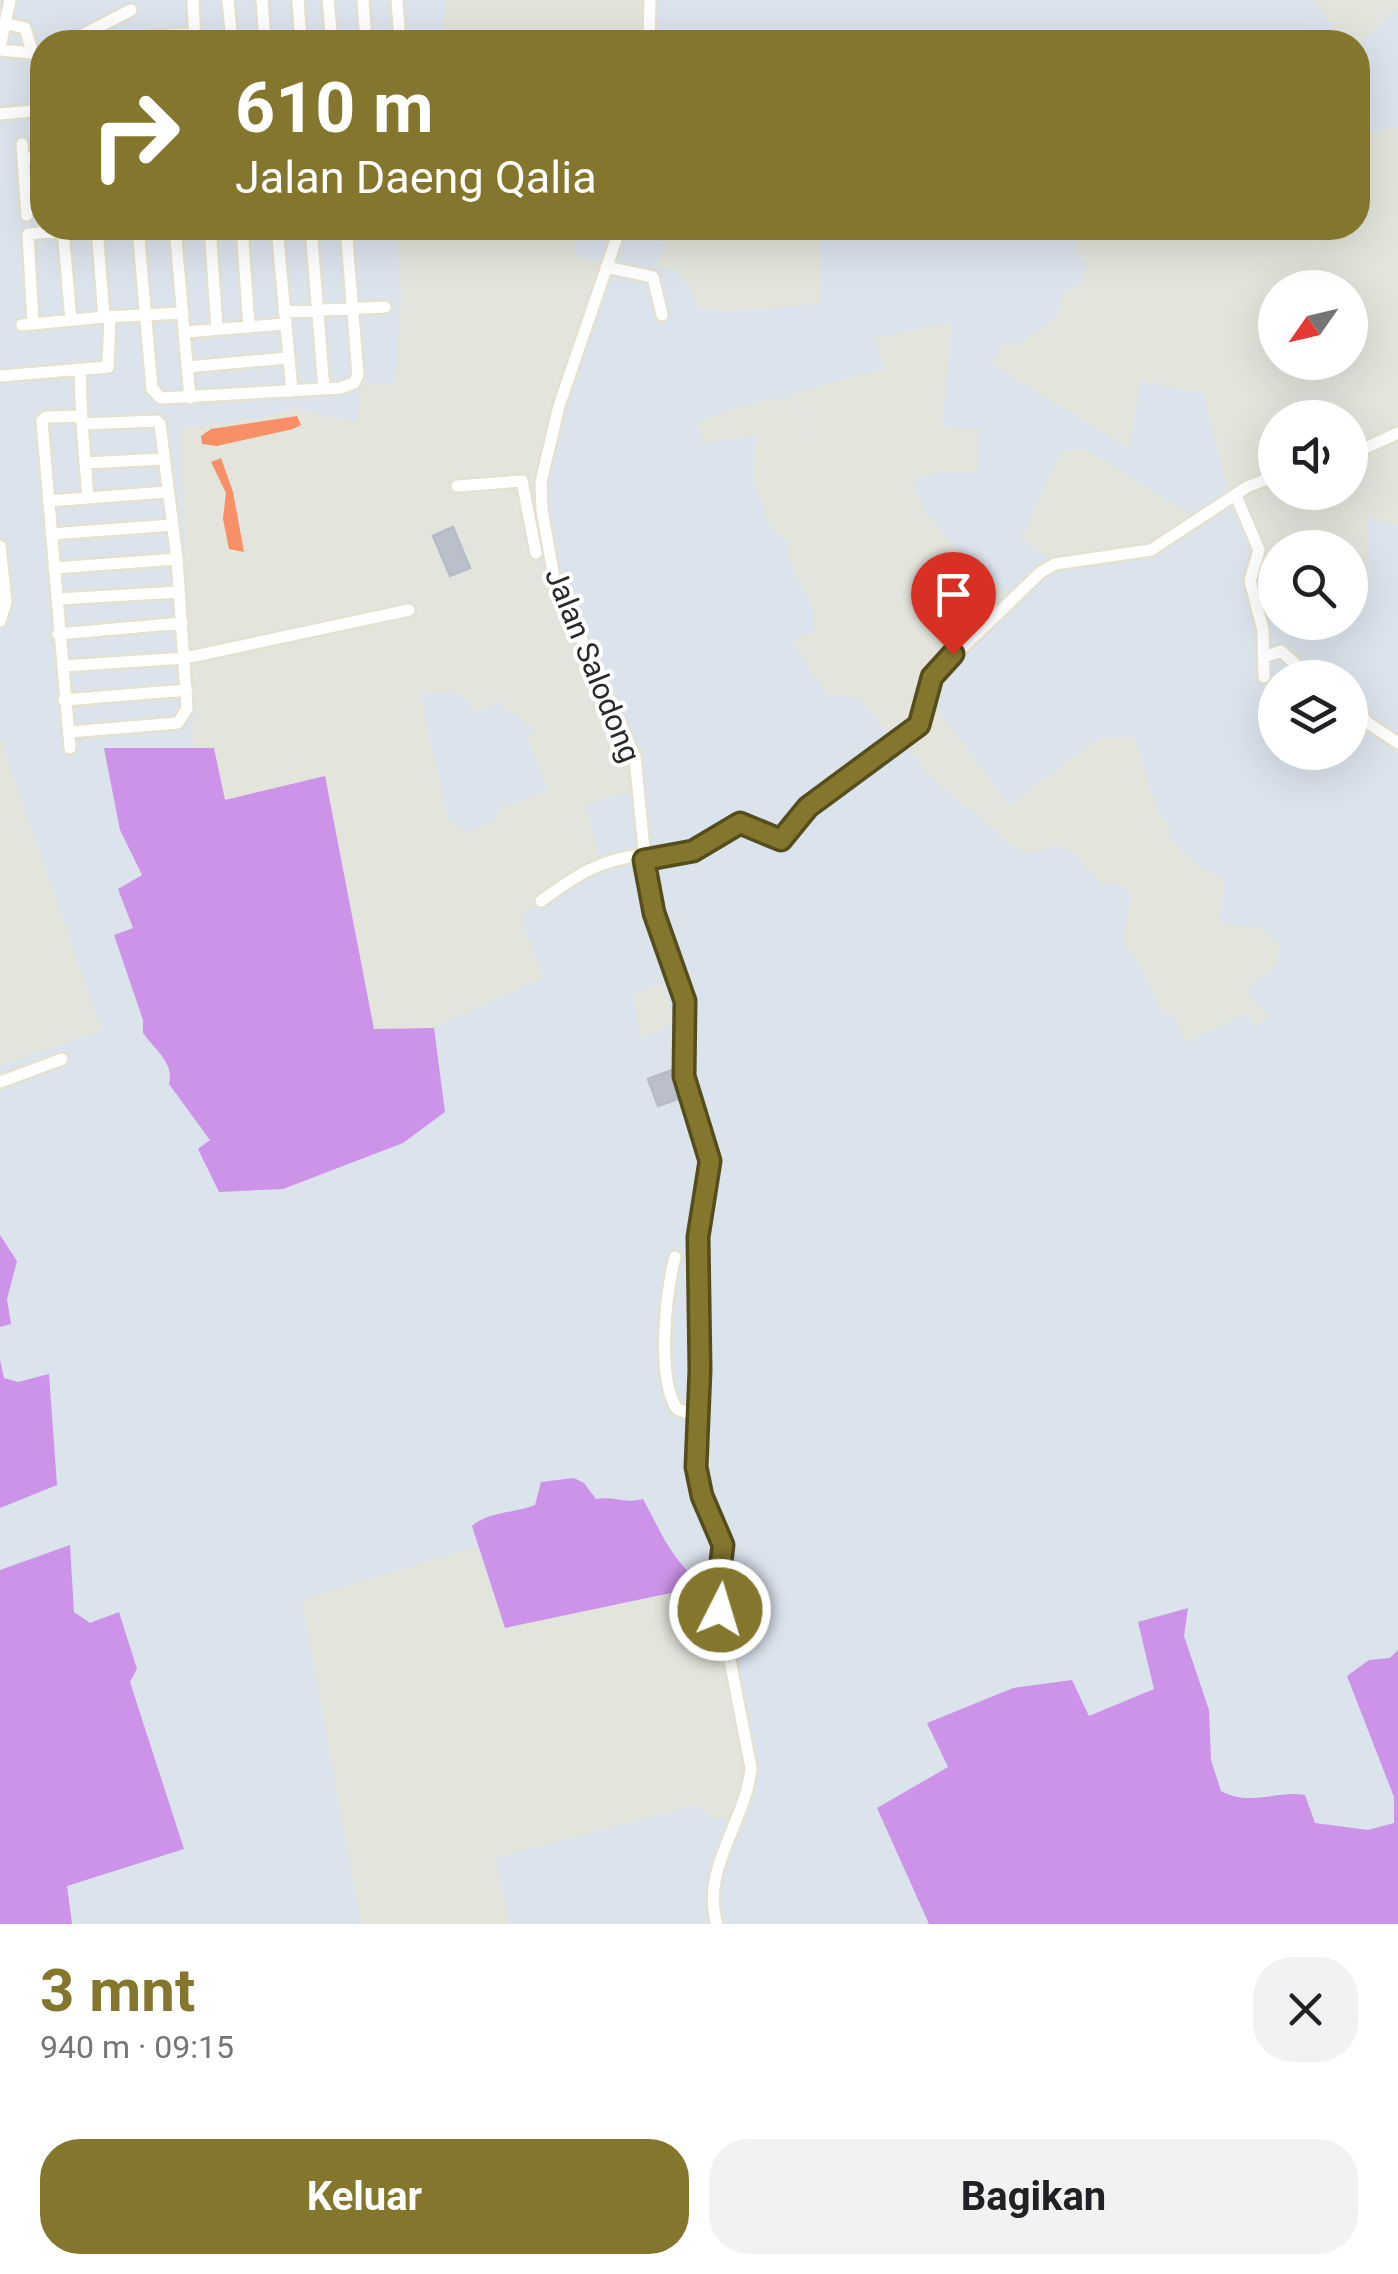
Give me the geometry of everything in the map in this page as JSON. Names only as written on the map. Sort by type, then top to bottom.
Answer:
[{"type":"street","points":[[10,0],[0,49],[30,51]]},
{"type":"street","points":[[193,0],[195,30]]},
{"type":"street","points":[[228,0],[231,30]]},
{"type":"street","points":[[262,0],[264,30]]},
{"type":"street","points":[[298,0],[300,30]]},
{"type":"street","points":[[328,0],[331,30]]},
{"type":"street","points":[[363,0],[365,30]]},
{"type":"street","points":[[397,0],[399,30]]},
{"type":"street","points":[[649,30],[650,0]]},
{"type":"street","points":[[92,30],[131,10]]},
{"type":"street","points":[[8,24],[24,26],[30,38]]},
{"type":"street","points":[[0,114],[30,111]]},
{"type":"street","points":[[22,144],[27,214]]},
{"type":"street","points":[[24,158],[30,158]]},
{"type":"street","points":[[26,194],[30,194]]},
{"type":"street","points":[[30,234],[28,324],[183,313]]},
{"type":"street","points":[[64,240],[71,320]]},
{"type":"street","points":[[0,376],[110,365],[100,240]]},
{"type":"street","points":[[139,240],[153,395],[190,398],[345,388],[357,378],[347,240]]},
{"type":"street","points":[[177,240],[190,398]]},
{"type":"street","points":[[211,240],[216,329]]},
{"type":"street","points":[[243,240],[249,326]]},
{"type":"street","points":[[277,240],[292,391]]},
{"type":"street","points":[[312,240],[324,388]]},
{"type":"street","name":"Jalan Salodong","points":[[616,240],[558,406],[542,482],[542,510],[554,578],[635,757],[643,857],[654,913],[685,1001],[684,1076],[710,1161],[698,1237],[698,1484],[723,1545],[717,1594],[751,1768],[749,1794],[712,1892],[717,1924]]},
{"type":"street","points":[[606,267],[652,277],[662,314]]},
{"type":"street","points":[[185,332],[249,326],[318,310],[386,307]]},
{"type":"street","points":[[187,367],[287,358]]},
{"type":"street","points":[[80,370],[88,498]]},
{"type":"street","points":[[68,732],[178,723],[186,716],[177,559],[157,421],[43,420],[58,634],[63,666],[64,700],[68,732],[70,748]]},
{"type":"street","points":[[1368,447],[1398,433]]},
{"type":"street","points":[[85,462],[163,459]]},
{"type":"street","points":[[457,486],[522,481],[536,553]]},
{"type":"street","points":[[542,901],[576,874],[603,862],[693,851],[740,823],[781,840],[816,800],[919,725],[932,677],[1040,572],[1055,564],[1151,550],[1258,485]]},
{"type":"street","points":[[48,501],[167,492]]},
{"type":"street","points":[[1236,496],[1259,550],[1250,581],[1263,630],[1264,657],[1282,651],[1292,660]]},
{"type":"street","points":[[52,534],[173,526]]},
{"type":"street","points":[[0,546],[6,602],[0,621]]},
{"type":"street","points":[[54,568],[177,559]]},
{"type":"street","points":[[56,599],[178,592]]},
{"type":"street","points":[[63,666],[185,658],[409,610]]},
{"type":"street","points":[[58,634],[182,623]]},
{"type":"street","points":[[64,700],[187,690]]},
{"type":"street","points":[[1368,723],[1398,743]]},
{"type":"street","points":[[0,1082],[62,1059]]},
{"type":"street","points":[[674,1257],[666,1291],[666,1384],[677,1409],[698,1417]]},
{"type":"shaded area","points":[[446,0],[644,0],[644,30],[442,30]]},
{"type":"shaded area","points":[[1314,0],[1398,0],[1398,8],[1370,34],[1370,30],[1335,30]]},
{"type":"shaded area","points":[[1398,127],[1398,525],[1367,518],[1367,530],[1258,530],[1258,533],[1243,498],[1228,493],[1203,393],[1140,381],[1130,449],[991,364],[1003,343],[1016,345],[1056,318],[1062,294],[1081,283],[1088,261],[1074,252],[1076,240],[1370,240],[1370,133]]},
{"type":"shaded area","points":[[398,240],[575,240],[576,257],[605,262],[550,420],[538,484],[528,486],[542,566],[628,748],[635,791],[585,804],[599,858],[520,917],[543,977],[434,1028],[374,1029],[325,777],[225,800],[193,751],[192,722],[197,715],[190,663],[180,428],[257,419],[295,408],[357,422],[361,383],[395,385],[401,296]],"holes":[[[456,691],[477,712],[498,703],[536,731],[527,737],[548,791],[501,807],[491,824],[464,831],[448,819],[420,693]]]},
{"type":"shaded area","points":[[666,240],[820,240],[820,304],[735,311],[697,309],[693,292],[678,271],[656,266]]},
{"type":"shaded area","points":[[952,322],[942,426],[979,430],[978,471],[940,472],[912,481],[925,511],[964,557],[1009,595],[931,670],[918,719],[893,740],[859,698],[826,694],[791,640],[813,633],[814,611],[788,557],[789,541],[772,530],[753,480],[756,435],[703,444],[697,421],[756,402],[788,397],[821,446],[788,394],[884,369],[876,338]]},
{"type":"shaded area","points":[[297,416],[301,425],[293,429],[217,446],[202,444],[201,436],[211,429]]},
{"type":"shaded area","points":[[1085,449],[1193,516],[1158,543],[1053,560],[1021,539],[1061,451]]},
{"type":"shaded area","points":[[221,458],[233,492],[244,552],[229,549],[223,519],[226,493],[211,462]]},
{"type":"shaded area","points":[[932,703],[1010,805],[1099,738],[1135,737],[1158,814],[1167,821],[1171,841],[1204,869],[1225,879],[1219,924],[1259,927],[1280,944],[1276,967],[1250,987],[1249,996],[1269,1015],[1257,1027],[1246,1014],[1186,1042],[1175,1018],[1162,1012],[1139,963],[1127,950],[1123,936],[1132,895],[1117,883],[1101,883],[1070,850],[1055,846],[1034,853],[1019,851],[928,775],[901,740],[928,721]]},
{"type":"shaded area","points":[[0,738],[102,1031],[0,1066]]},
{"type":"shaded area","points":[[104,748],[214,748],[225,800],[325,776],[374,1029],[434,1028],[445,1112],[403,1143],[283,1189],[219,1192],[198,1149],[210,1140],[169,1084],[166,1063],[143,1033],[143,1020],[114,935],[133,928],[118,889],[142,875],[120,830]]},
{"type":"shaded area","points":[[664,984],[673,1022],[641,1040],[633,993]]},
{"type":"shaded area","points":[[0,1235],[17,1261],[7,1299],[11,1324],[0,1327]]},
{"type":"shaded area","points":[[0,1360],[4,1378],[18,1382],[49,1374],[57,1485],[0,1508]]},
{"type":"shaded area","points":[[574,1478],[584,1483],[596,1499],[643,1499],[680,1562],[713,1589],[711,1599],[685,1590],[505,1628],[472,1526],[485,1518],[535,1505],[541,1482]]},
{"type":"shaded area","points":[[70,1545],[74,1612],[90,1623],[119,1612],[137,1669],[130,1682],[184,1849],[67,1886],[72,1924],[0,1924],[0,1570]]},
{"type":"shaded area","points":[[477,1546],[505,1628],[685,1590],[711,1599],[724,1639],[745,1776],[735,1819],[713,1819],[697,1805],[495,1858],[510,1924],[361,1924],[302,1600]]},
{"type":"shaded area","points":[[1188,1608],[1184,1636],[1209,1710],[1211,1760],[1221,1791],[1242,1798],[1305,1795],[1315,1823],[1368,1830],[1394,1823],[1394,1797],[1347,1676],[1369,1660],[1390,1658],[1398,1650],[1398,1924],[929,1924],[877,1808],[948,1767],[927,1723],[1013,1688],[1072,1680],[1089,1716],[1154,1689],[1138,1622]]},
{"type":"building","points":[[453,527],[470,568],[450,576],[433,536]]},
{"type":"building","points":[[675,1069],[681,1098],[658,1106],[648,1079]]},
{"type":"route","points":[[720,1610],[717,1594],[725,1556],[698,1484],[696,1467],[700,1370],[698,1237],[710,1161],[684,1076],[685,1001],[654,913],[644,860],[693,851],[740,823],[781,840],[808,807],[919,725],[932,677],[953,654]]}]
